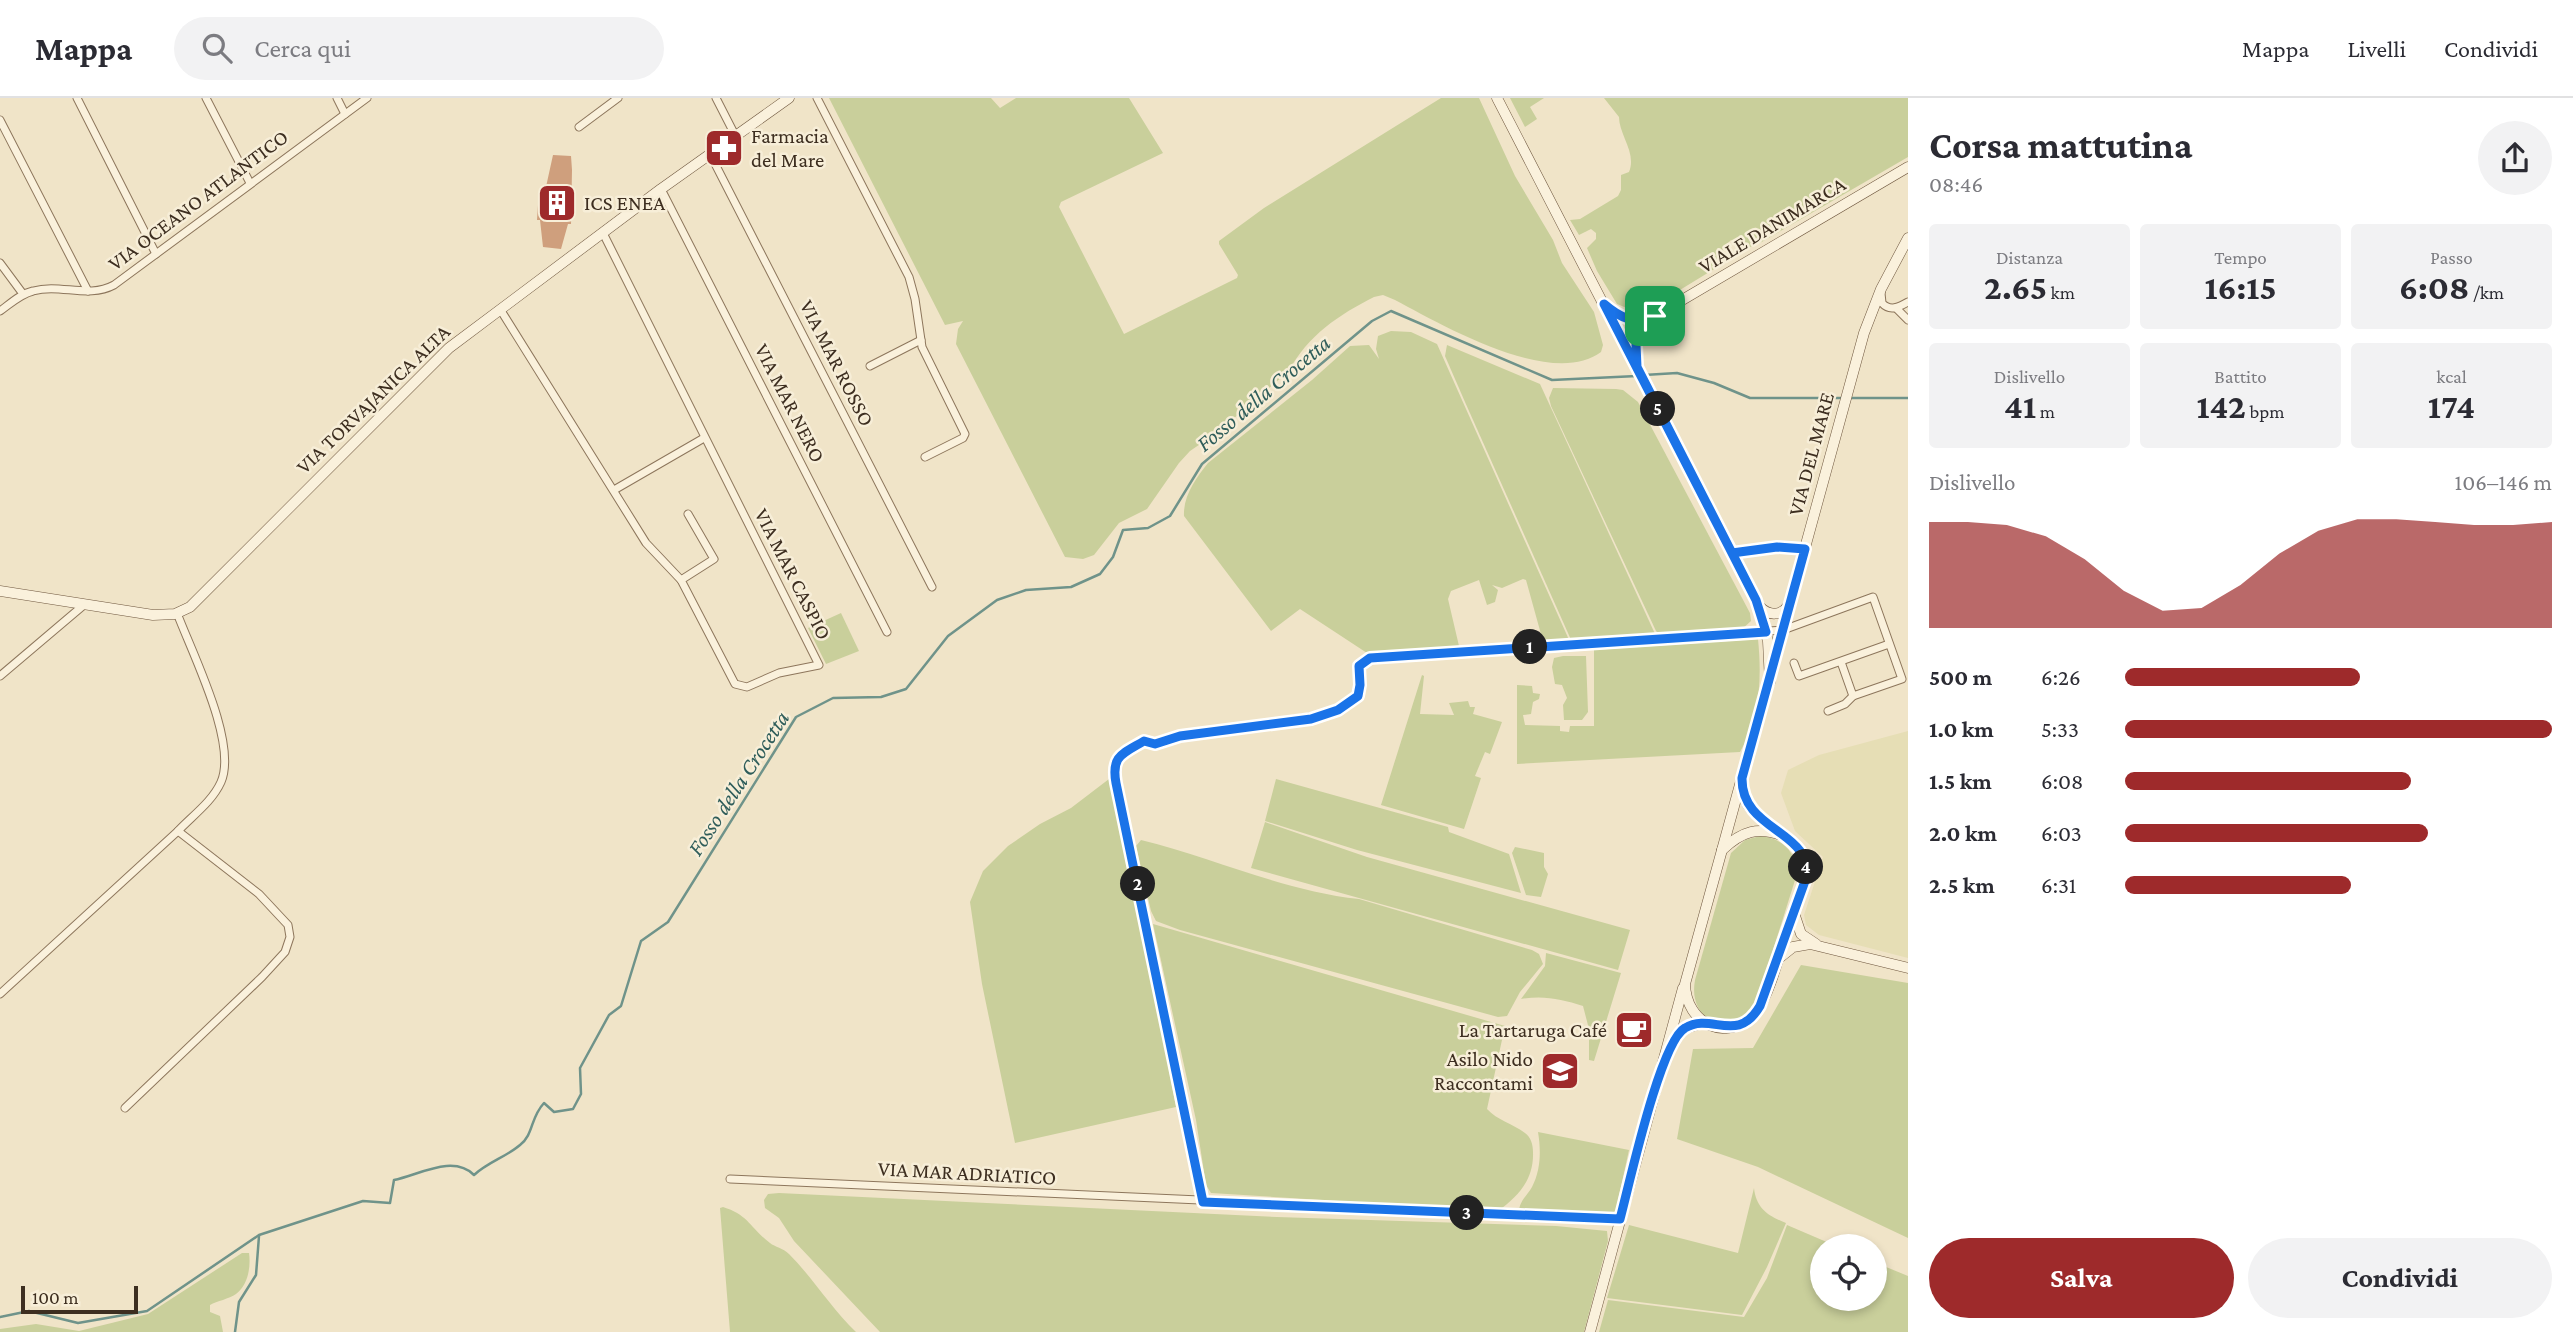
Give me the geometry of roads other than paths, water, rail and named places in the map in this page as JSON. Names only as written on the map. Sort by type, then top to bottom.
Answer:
[{"type":"main road","name":"VIA TORVAJANICA ALTA","points":[[177,613],[196,602],[432,365],[500,309],[789,98]]},
{"type":"main road","points":[[1497,98],[1756,600],[1766,632],[1770,682]]},
{"type":"main road","name":"VIALE DANIMARCA","points":[[1604,304],[1616,315],[1628,320],[1647,320],[1908,167]]},
{"type":"main road","name":"VIA DEL MARE","points":[[1590,1332],[1864,333],[1881,289],[1908,238]]},
{"type":"main road","name":"VIALE DANIMARCA","points":[[1637,367],[1636,345],[1639,336],[1655,316]]},
{"type":"main road","points":[[0,591],[153,615],[177,613]]},
{"type":"main road","points":[[1756,600],[1765,612],[1774,614],[1783,612],[1790,603]]},
{"type":"main road","name":"VIA DEL MARE","points":[[1664,1062],[1675,1037],[1681,1031],[1703,1023],[1728,1027],[1751,1019],[1760,1006],[1805,881],[1806,868],[1800,850],[1748,806],[1742,789],[1744,766]]},
{"type":"main road","points":[[1722,850],[1733,839],[1751,831],[1767,831],[1784,836]]},
{"type":"main road","points":[[1793,910],[1795,923],[1801,934],[1816,944],[1908,968]]},
{"type":"main road","points":[[1775,962],[1793,947],[1816,944]]},
{"type":"main road","name":"VIA DEL MARE","points":[[1687,973],[1688,1002],[1703,1023]]},
{"type":"street","points":[[77,98],[156,254]]},
{"type":"street","points":[[206,98],[250,183]]},
{"type":"street","points":[[337,98],[345,114]]},
{"type":"street","name":"VIA OCEANO ATLANTICO","points":[[0,311],[23,295],[43,289],[88,292],[114,285],[367,98]]},
{"type":"street","points":[[579,127],[618,98]]},
{"type":"street","points":[[716,98],[736,136]]},
{"type":"street","points":[[817,98],[910,280],[920,341],[965,434],[963,438],[925,457]]},
{"type":"street","points":[[0,120],[88,292]]},
{"type":"street","name":"VIA MAR ROSSO","points":[[710,154],[932,587]]},
{"type":"street","name":"VIA MAR NERO","points":[[662,189],[887,632]]},
{"type":"street","name":"VIA MAR CASPIO","points":[[603,233],[819,665],[779,673],[747,687],[736,685],[681,580]]},
{"type":"street","points":[[0,263],[23,295]]},
{"type":"street","points":[[1881,289],[1884,305],[1896,308],[1908,320]]},
{"type":"street","points":[[1896,308],[1908,302]]},
{"type":"street","points":[[500,309],[646,543],[681,580],[714,559],[688,514]]},
{"type":"street","points":[[870,366],[920,341]]},
{"type":"street","points":[[614,490],[704,438]]},
{"type":"street","points":[[1732,553],[1777,547],[1805,549]]},
{"type":"street","points":[[1203,1202],[1116,783],[1116,760],[1144,741],[1155,744],[1180,736],[1300,720],[1329,713],[1358,696],[1359,666],[1370,658],[1783,630],[1872,597],[1902,680],[1853,696],[1845,704],[1828,711]]},
{"type":"street","points":[[0,676],[85,604]]},
{"type":"street","points":[[0,994],[178,831],[217,789],[224,771],[225,752],[221,728],[177,613]]},
{"type":"street","points":[[1794,663],[1799,676],[1889,644]]},
{"type":"street","points":[[1841,662],[1853,696]]},
{"type":"street","points":[[125,1108],[257,982],[283,953],[290,939],[288,925],[268,902],[178,831]]},
{"type":"street","name":"VIA MAR ADRIATICO","points":[[730,1179],[1620,1219]]},
{"type":"waterway","name":"Fosso della Crocetta","points":[[0,1317],[29,1311],[78,1323],[147,1311],[259,1235],[363,1201],[390,1203],[394,1180],[435,1168],[456,1166],[474,1175],[524,1141],[544,1103],[554,1112],[573,1109],[581,1094],[580,1068],[609,1015],[621,1006],[641,941],[668,922],[796,717],[833,698],[881,697],[906,689],[948,636],[997,600],[1026,590],[1071,587],[1100,574],[1113,557],[1123,530],[1148,528],[1170,516],[1202,464],[1372,321],[1391,311],[1552,380],[1637,376]]},
{"type":"waterway","name":"Fosso della Crocetta","points":[[1644,375],[1677,373],[1714,383],[1750,398],[1843,398]]},
{"type":"waterway","name":"Fosso della Crocetta","points":[[1849,398],[1908,398]]},
{"type":"waterway","points":[[235,1332],[239,1302],[256,1275],[259,1236]]},
{"type":"place","name":"Farmacia del Mare","points":[[724,148]]},
{"type":"place","name":"ICS ENEA","points":[[557,203]]},
{"type":"place","name":"La Tartaruga Café","points":[[1634,1030]]},
{"type":"place","name":"Asilo Nido Raccontami","points":[[1560,1071]]}]
